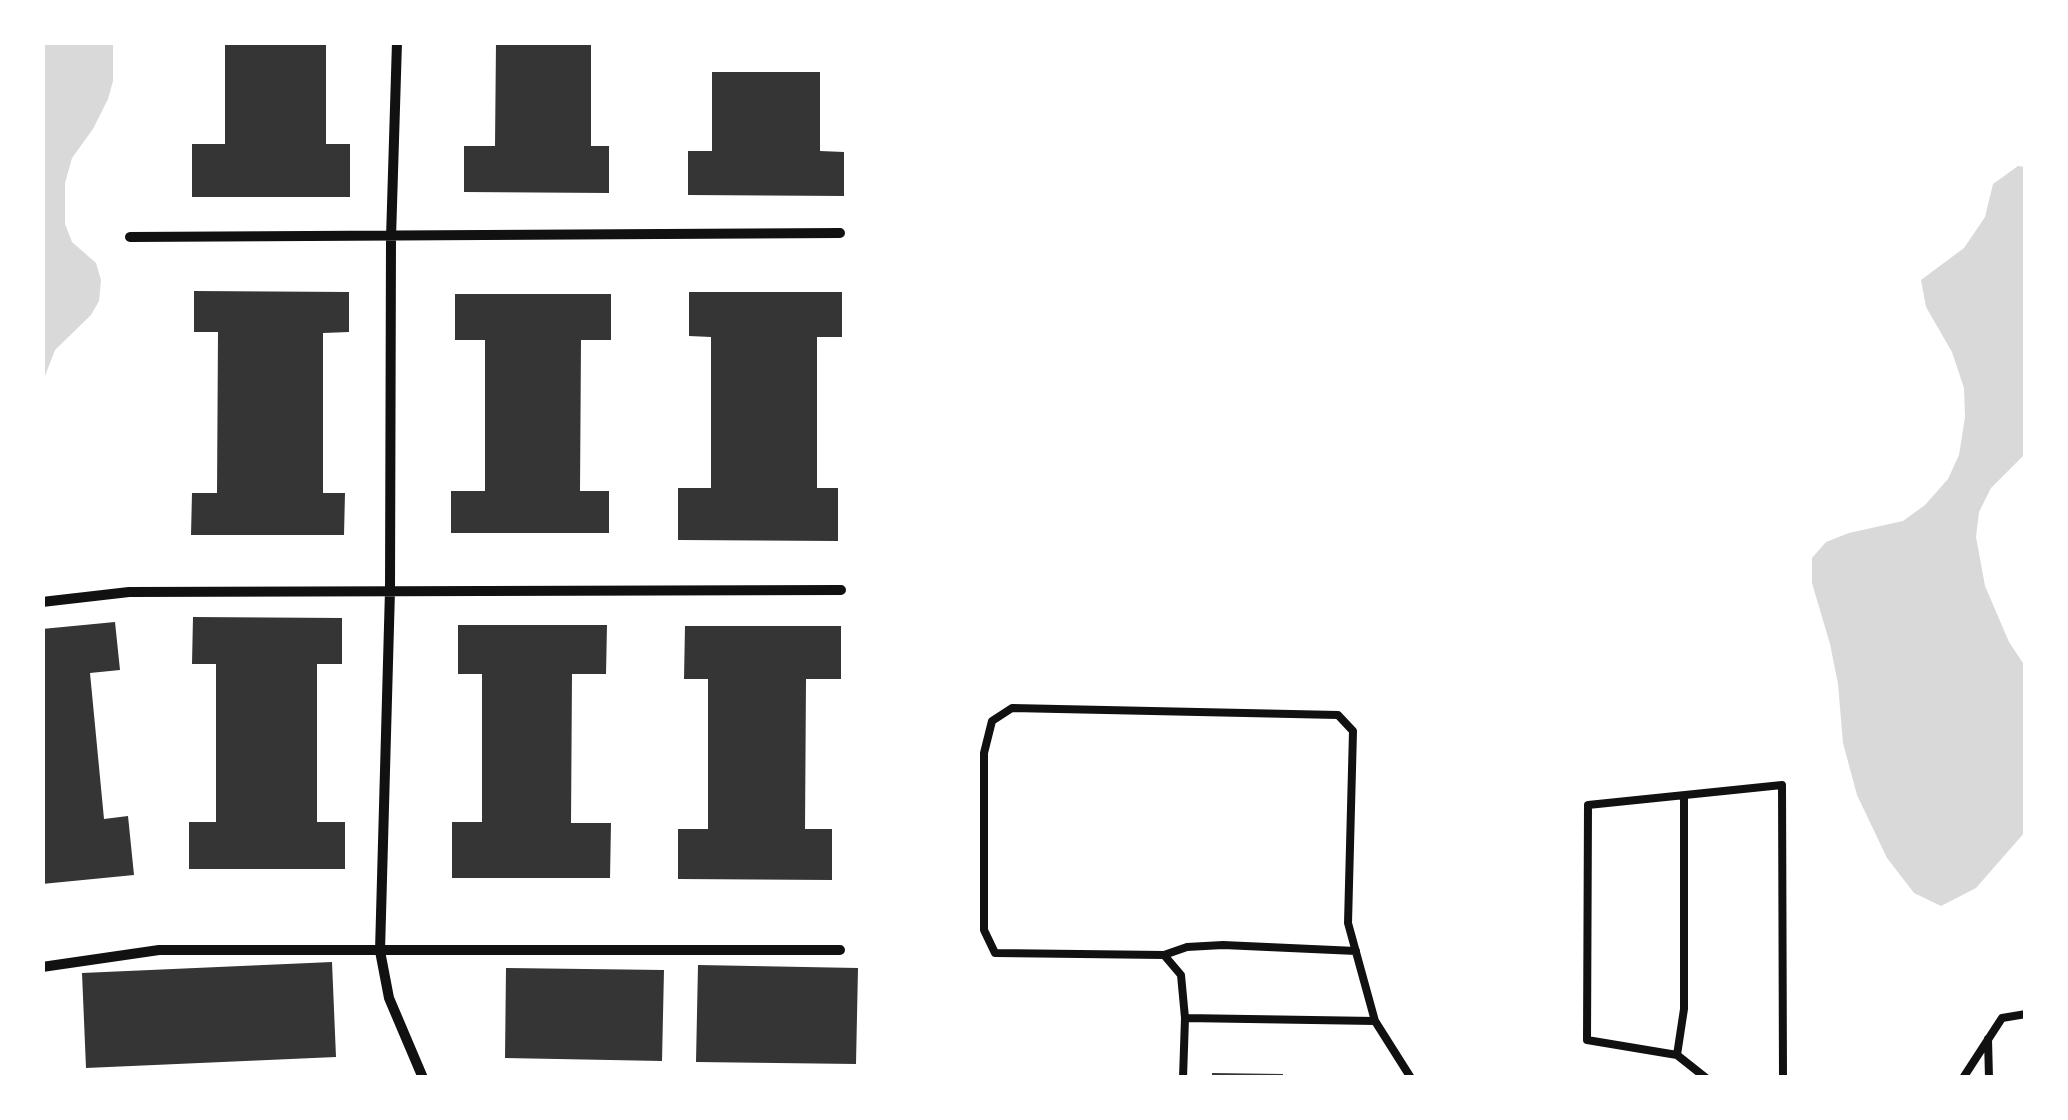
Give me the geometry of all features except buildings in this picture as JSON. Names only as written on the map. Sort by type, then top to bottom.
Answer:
[{"type":"street","points":[[398,42],[391,238],[390,590],[380,952],[389,998],[423,1078]]},
{"type":"street","points":[[130,237],[840,232]]},
{"type":"street","points":[[42,602],[128,592],[841,590]]},
{"type":"street","points":[[42,967],[159,950],[840,950]]},
{"type":"lane","points":[[1356,951],[1223,945],[1187,947],[1164,955],[995,953],[984,930],[984,753],[992,721],[1012,708],[1338,716],[1354,731],[1348,923],[1356,951],[1375,1022],[1411,1078]]},
{"type":"lane","points":[[1706,1078],[1677,1055],[1587,1040],[1588,805],[1782,785],[1783,1078]]},
{"type":"lane","points":[[1677,1055],[1684,1010],[1684,796]]},
{"type":"lane","points":[[1164,955],[1180,975],[1185,1018],[1183,1078]]},
{"type":"lane","points":[[1963,1078],[2002,1018],[2026,1014]]},
{"type":"lane","points":[[1185,1018],[1375,1022]]},
{"type":"lane","points":[[1988,1039],[1988,1078]]},
{"type":"shaded area","points":[[43,42],[113,43],[113,81],[93,129],[72,158],[65,183],[65,224],[72,242],[96,263],[101,280],[99,301],[91,315],[55,350],[43,381]]},
{"type":"shaded area","points":[[2018,166],[2026,167],[2025,454],[1991,488],[1979,512],[1976,537],[1985,586],[2009,642],[2025,666],[2025,832],[1976,888],[1941,906],[1914,893],[1887,858],[1857,795],[1843,743],[1830,644],[1812,583],[1812,558],[1826,542],[1903,521],[1925,505],[1948,479],[1959,455],[1965,417],[1964,388],[1952,352],[1926,307],[1921,280],[1964,248],[1985,217],[1993,184]]}]
